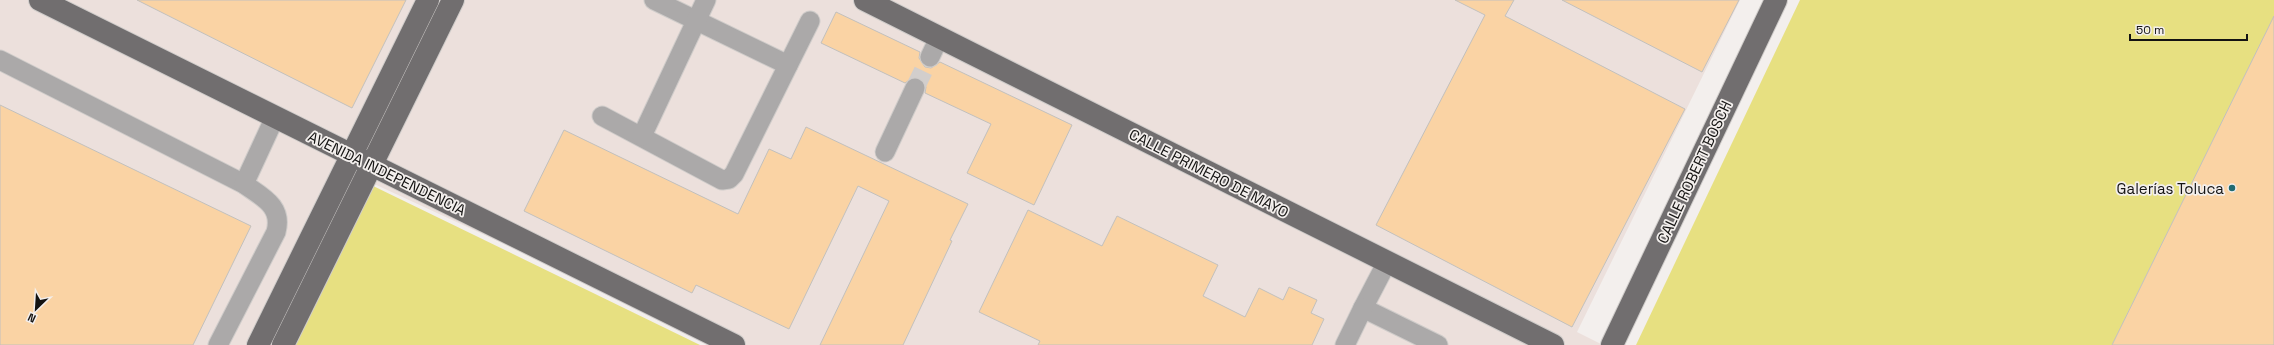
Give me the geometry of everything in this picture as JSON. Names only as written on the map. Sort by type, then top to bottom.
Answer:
[{"type":"main road","name":"AVENIDA INDEPENDENCIA","points":[[40,0],[734,345]]},
{"type":"main road","points":[[258,345],[428,0]]},
{"type":"main road","points":[[283,345],[453,0]]},
{"type":"main road","name":"CALLE ROBERT BOSCH","points":[[1612,345],[1776,0]]},
{"type":"main road","name":"CALLE PRIMERO DE MAYO","points":[[871,1],[934,47],[1386,262],[1553,345]]},
{"type":"lane","points":[[654,0],[788,65]]},
{"type":"lane","points":[[642,136],[706,0]]},
{"type":"lane","points":[[602,116],[722,180],[729,179],[734,174],[810,21]]},
{"type":"lane","points":[[0,60],[244,184],[272,204],[276,210],[278,223],[248,290],[218,345]]},
{"type":"lane","points":[[885,152],[915,88]]},
{"type":"lane","points":[[244,184],[275,117]]},
{"type":"lane","points":[[1345,345],[1386,262]]},
{"type":"lane","points":[[1364,308],[1438,345]]},
{"type":"shaded area","points":[[0,0],[1740,0],[1577,332],[1603,345],[723,345],[344,170],[256,345],[0,345]]},
{"type":"shaded area","points":[[1800,0],[2274,0],[2274,17],[2112,345],[1636,345]]},
{"type":"shaded area","points":[[367,183],[700,345],[285,345]]},
{"type":"building","points":[[137,0],[406,0],[352,108]]},
{"type":"building","points":[[1455,0],[1514,0],[1505,16],[1685,109],[1572,327],[1376,225],[1485,15]]},
{"type":"building","points":[[1562,0],[1739,0],[1702,72]]},
{"type":"building","points":[[836,12],[920,52],[919,58],[925,67],[931,68],[940,62],[1072,125],[1034,205],[967,173],[991,124],[925,93],[926,87],[920,78],[914,77],[905,83],[821,43]]},
{"type":"building","name":"Galerías Toluca","points":[[2274,16],[2274,345],[2112,345]]},
{"type":"building","points":[[0,105],[251,226],[193,345],[0,345]]},
{"type":"building","points":[[806,127],[968,204],[950,240],[952,241],[903,345],[820,345],[889,201],[858,186],[789,329],[696,285],[692,293],[524,211],[564,130],[738,214],[769,149],[791,159]]},
{"type":"building","points":[[1028,210],[1102,246],[1117,216],[1218,265],[1203,296],[1245,317],[1259,288],[1283,300],[1289,287],[1317,300],[1311,313],[1324,319],[1312,345],[1038,345],[1040,341],[979,312]]},
{"type":"tunnel","points":[[915,88],[930,57]]},
{"type":"place","name":"Galerías Toluca","points":[[2232,188]]}]
